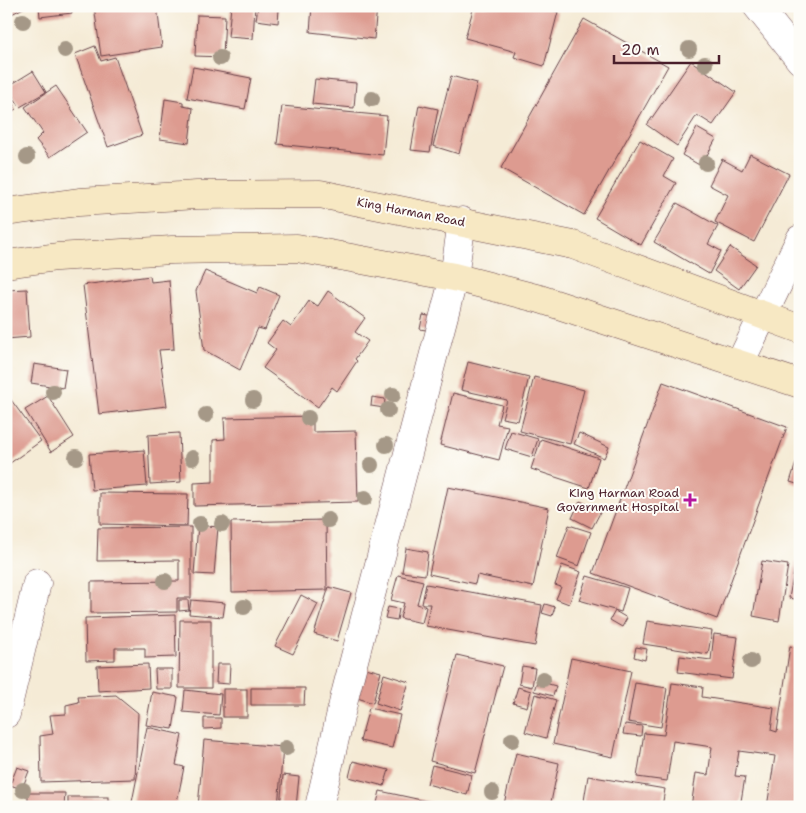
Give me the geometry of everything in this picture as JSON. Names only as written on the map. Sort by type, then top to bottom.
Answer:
[{"type":"main road","name":"King Harman Road","points":[[6,212],[79,202],[197,195],[320,194],[462,221],[573,245],[764,314],[800,330]]},
{"type":"main road","points":[[6,264],[57,256],[162,250],[298,248],[454,277],[540,299],[800,384]]},
{"type":"street","points":[[757,6],[800,60]]},
{"type":"street","points":[[319,807],[348,681],[454,277],[462,221]]},
{"type":"street","points":[[740,363],[800,239]]},
{"type":"street","points":[[6,714],[36,584]]},
{"type":"building","points":[[6,6],[27,6],[6,17]]},
{"type":"building","points":[[39,6],[71,6],[72,13],[40,17]]},
{"type":"building","points":[[94,6],[157,6],[162,47],[101,56]]},
{"type":"building","points":[[231,6],[255,6],[253,39],[228,37]]},
{"type":"building","points":[[258,6],[279,9],[278,23],[256,20]]},
{"type":"building","points":[[312,6],[377,6],[374,39],[310,32]]},
{"type":"building","points":[[474,6],[539,6],[558,12],[544,66],[514,57],[516,52],[465,38]]},
{"type":"building","points":[[197,15],[225,16],[223,57],[195,56]]},
{"type":"building","points":[[584,19],[668,66],[584,215],[501,168]]},
{"type":"building","points":[[95,46],[101,61],[115,57],[142,135],[108,147],[75,54]]},
{"type":"building","points":[[691,61],[736,92],[713,125],[697,115],[677,146],[647,125]]},
{"type":"building","points":[[193,67],[251,78],[245,109],[187,98]]},
{"type":"building","points":[[33,71],[46,92],[20,107],[7,87]]},
{"type":"building","points":[[451,76],[477,83],[459,154],[433,146]]},
{"type":"building","points":[[315,79],[356,83],[354,108],[312,104]]},
{"type":"building","points":[[56,86],[87,132],[50,157],[36,140],[43,133],[25,107]]},
{"type":"building","points":[[6,93],[16,109],[6,115]]},
{"type":"building","points":[[165,99],[183,102],[183,106],[193,108],[189,143],[160,139]]},
{"type":"building","points":[[419,105],[438,109],[430,152],[411,150]]},
{"type":"building","points":[[282,106],[387,116],[383,155],[277,144]]},
{"type":"building","points":[[697,128],[716,139],[701,166],[682,155]]},
{"type":"building","points":[[640,140],[673,159],[664,176],[676,183],[641,245],[595,218]]},
{"type":"building","points":[[750,154],[789,174],[754,242],[715,222],[728,195],[709,185],[722,159],[742,170]]},
{"type":"building","points":[[677,203],[718,226],[708,244],[721,251],[709,274],[654,242]]},
{"type":"building","points":[[730,247],[756,265],[739,289],[714,271]]},
{"type":"building","points":[[205,271],[257,293],[260,287],[279,295],[265,330],[258,328],[240,370],[204,350],[196,291]]},
{"type":"building","points":[[150,276],[151,282],[169,280],[174,349],[159,350],[167,406],[99,414],[83,285]]},
{"type":"building","points":[[27,289],[30,337],[6,339],[6,290]]},
{"type":"building","points":[[328,291],[365,318],[355,332],[368,341],[355,359],[357,361],[337,391],[332,387],[318,407],[263,368],[276,350],[267,343],[283,321],[291,327],[309,301],[318,306]]},
{"type":"building","points":[[423,315],[440,318],[437,332],[420,329]]},
{"type":"building","points":[[468,362],[529,377],[518,421],[502,418],[507,400],[461,390]]},
{"type":"building","points":[[34,364],[66,369],[63,388],[31,383]]},
{"type":"building","points":[[534,377],[584,390],[570,444],[520,431]]},
{"type":"building","name":"King Harman Road Government Hospital","points":[[663,382],[787,427],[717,619],[593,573]]},
{"type":"building","points":[[6,393],[41,441],[6,466]]},
{"type":"building","points":[[453,393],[502,405],[497,424],[508,426],[499,460],[440,445]]},
{"type":"building","points":[[48,396],[74,437],[51,452],[25,410]]},
{"type":"building","points":[[372,397],[385,399],[384,408],[371,406]]},
{"type":"building","points":[[313,416],[313,432],[356,431],[358,502],[194,506],[194,483],[213,482],[213,440],[225,439],[224,418]]},
{"type":"building","points":[[511,431],[538,439],[532,457],[505,449]]},
{"type":"building","points":[[179,433],[181,482],[150,484],[148,435]]},
{"type":"building","points":[[579,433],[609,447],[604,458],[574,444]]},
{"type":"building","points":[[541,439],[599,458],[589,488],[531,469]]},
{"type":"building","points":[[144,450],[147,486],[92,490],[89,454]]},
{"type":"building","points":[[800,450],[800,485],[790,482]]},
{"type":"building","points":[[448,487],[549,508],[533,587],[477,575],[475,584],[429,574]]},
{"type":"building","points":[[100,493],[188,494],[187,526],[100,524]]},
{"type":"building","points":[[580,501],[601,511],[592,528],[572,518]]},
{"type":"building","points":[[326,520],[327,590],[232,592],[231,522]]},
{"type":"building","points":[[198,525],[218,527],[214,575],[194,574]]},
{"type":"building","points":[[569,525],[591,532],[579,566],[557,558]]},
{"type":"building","points":[[191,527],[191,598],[177,598],[177,612],[91,613],[91,582],[179,581],[179,560],[97,561],[98,528]]},
{"type":"building","points":[[800,545],[800,600],[789,598]]},
{"type":"building","points":[[406,548],[428,552],[425,575],[402,572]]},
{"type":"building","points":[[762,561],[788,565],[779,621],[753,616]]},
{"type":"building","points":[[562,565],[581,572],[569,604],[556,599],[561,587],[555,585]]},
{"type":"building","points":[[398,575],[423,581],[417,604],[426,607],[422,623],[400,618],[404,603],[391,600]]},
{"type":"building","points":[[587,576],[628,588],[621,612],[579,600]]},
{"type":"building","points":[[426,584],[542,605],[535,646],[426,626],[430,604],[422,604]]},
{"type":"building","points":[[329,587],[351,593],[337,641],[314,634]]},
{"type":"building","points":[[301,595],[318,604],[293,654],[275,646]]},
{"type":"building","points":[[179,600],[188,600],[189,610],[179,611]]},
{"type":"building","points":[[191,600],[225,603],[223,617],[189,614]]},
{"type":"building","points":[[545,604],[555,607],[552,616],[542,613]]},
{"type":"building","points":[[388,607],[399,609],[397,620],[385,618]]},
{"type":"building","points":[[615,611],[627,618],[622,627],[610,620]]},
{"type":"building","points":[[175,615],[176,657],[145,658],[145,648],[115,648],[115,660],[86,661],[85,618]]},
{"type":"building","points":[[180,620],[211,620],[211,688],[179,688]]},
{"type":"building","points":[[647,621],[712,631],[708,654],[643,644]]},
{"type":"building","points":[[6,625],[20,628],[6,678]]},
{"type":"building","points":[[714,634],[738,637],[732,679],[678,672],[680,656],[711,660]]},
{"type":"building","points":[[790,646],[800,648],[800,807],[767,807],[775,756],[739,751],[735,776],[745,777],[740,807],[691,807],[696,773],[708,775],[712,747],[673,741],[667,781],[637,777],[644,733],[664,735],[672,683],[703,687],[702,697],[774,708],[771,730],[777,732]]},
{"type":"building","points":[[636,647],[647,649],[645,660],[634,657]]},
{"type":"building","points":[[457,655],[503,666],[475,773],[430,761]]},
{"type":"building","points":[[571,658],[631,671],[613,757],[553,744]]},
{"type":"building","points":[[148,664],[149,688],[98,691],[97,666]]},
{"type":"building","points":[[217,664],[230,664],[229,684],[216,683]]},
{"type":"building","points":[[522,666],[535,668],[532,687],[519,684]]},
{"type":"building","points":[[362,667],[381,672],[373,703],[354,697]]},
{"type":"building","points":[[155,669],[172,669],[172,689],[156,689]]},
{"type":"building","points":[[384,674],[409,682],[400,711],[376,703]]},
{"type":"building","points":[[537,681],[556,686],[553,696],[534,691]]},
{"type":"building","points":[[635,683],[667,688],[661,727],[628,722]]},
{"type":"building","points":[[518,687],[531,691],[527,707],[513,703]]},
{"type":"building","points":[[251,688],[305,688],[304,705],[251,705]]},
{"type":"building","points":[[223,689],[247,689],[247,717],[223,717]]},
{"type":"building","points":[[185,690],[221,694],[219,715],[183,712]]},
{"type":"building","points":[[152,692],[178,697],[173,729],[146,725]]},
{"type":"building","points":[[535,694],[556,700],[546,738],[525,732]]},
{"type":"building","points":[[116,695],[138,713],[135,779],[41,782],[40,736],[53,734],[50,715],[66,714],[66,705],[79,702],[78,697]]},
{"type":"building","points":[[369,708],[400,715],[392,748],[360,741]]},
{"type":"building","points":[[204,718],[221,718],[221,728],[204,729]]},
{"type":"building","points":[[625,724],[642,726],[641,736],[623,734]]},
{"type":"building","points":[[147,727],[182,735],[176,765],[184,767],[176,807],[131,807]]},
{"type":"building","points":[[204,740],[283,747],[278,807],[198,807]]},
{"type":"building","points":[[516,753],[559,763],[550,807],[504,804]]},
{"type":"building","points":[[353,761],[389,770],[384,786],[349,777]]},
{"type":"building","points":[[432,765],[472,775],[467,795],[427,784]]},
{"type":"building","points":[[17,767],[29,771],[22,789],[10,785]]},
{"type":"building","points":[[283,775],[299,777],[296,807],[280,807]]},
{"type":"building","points":[[588,776],[665,789],[662,807],[583,807]]},
{"type":"building","points":[[380,791],[449,806],[449,807],[376,807]]},
{"type":"building","points":[[28,793],[65,793],[64,807],[28,807]]},
{"type":"building","points":[[68,797],[108,797],[108,807],[68,807]]},
{"type":"place","name":"King Harman Road Government Hospital","points":[[690,500]]}]
